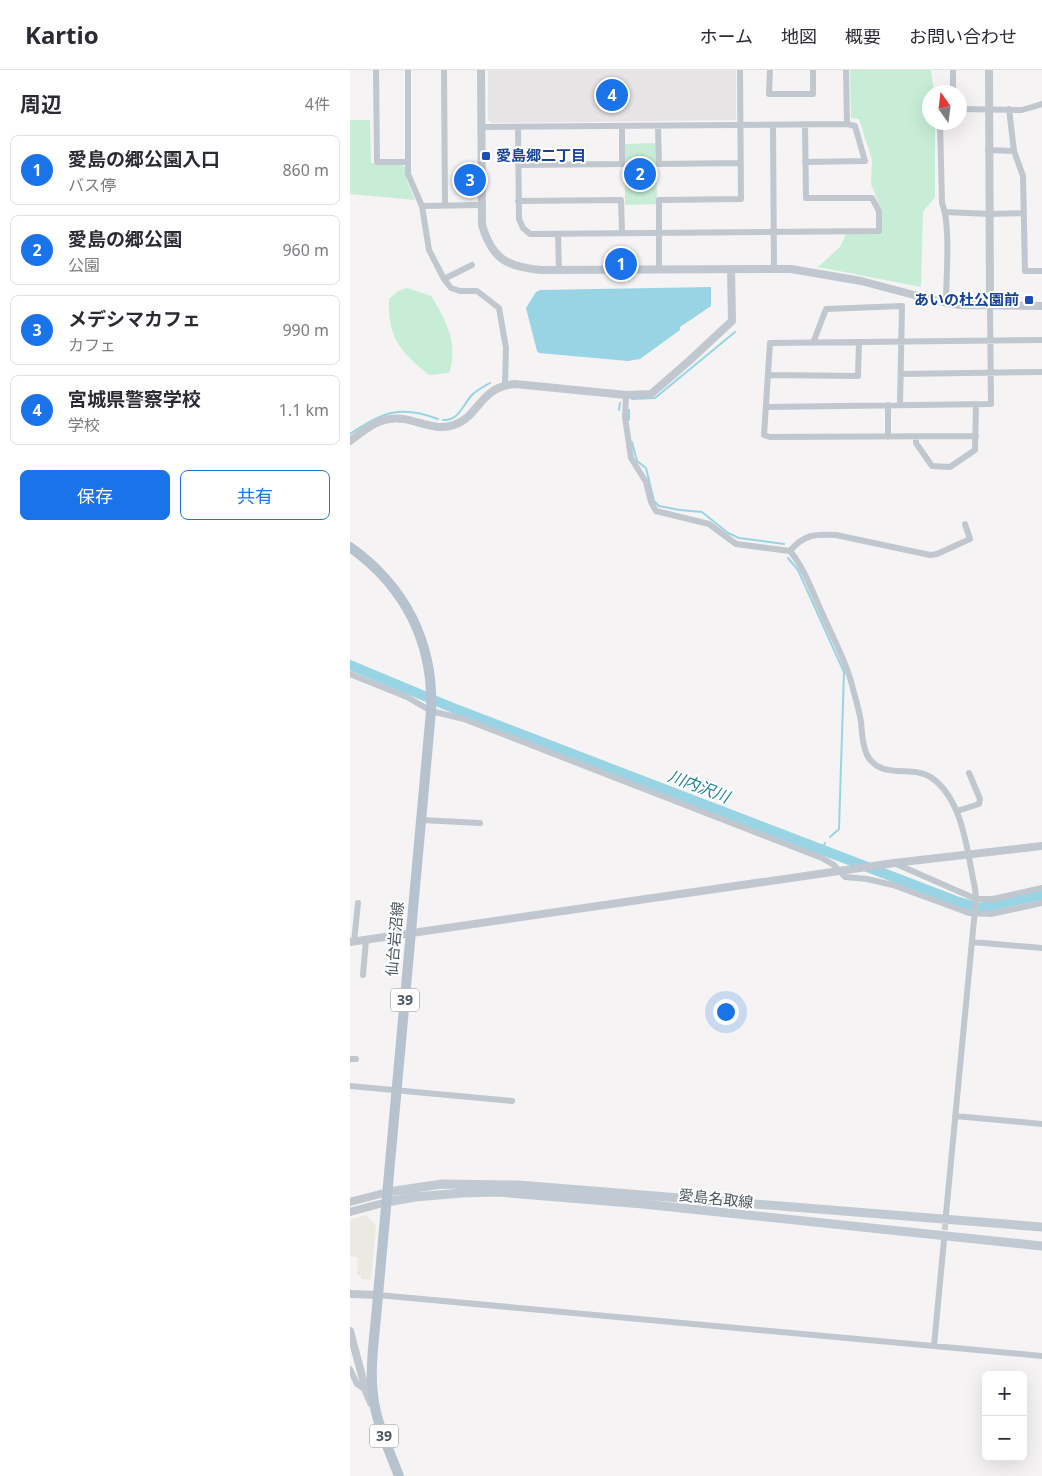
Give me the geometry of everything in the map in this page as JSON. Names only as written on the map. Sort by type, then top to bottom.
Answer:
[{"type":"main road","name":"仙台岩沼線","points":[[350,548],[377,568],[393,586],[404,603],[424,645],[431,691],[370,1393],[399,1476]]},
{"type":"main road","name":"愛島名取線","points":[[387,1197],[442,1184],[518,1185],[1042,1227]]},
{"type":"main road","name":"愛島名取線","points":[[387,1197],[497,1192],[643,1204],[1042,1246]]},
{"type":"street","points":[[376,70],[377,162],[408,162]]},
{"type":"street","points":[[408,70],[408,174],[422,206],[429,250],[444,279],[451,288],[478,291],[499,308],[506,348],[505,384]]},
{"type":"street","points":[[444,70],[445,204]]},
{"type":"street","points":[[481,70],[482,225],[487,241],[496,253],[507,262],[522,268],[559,270],[774,268],[807,271],[861,281],[946,303],[990,306],[1042,306]]},
{"type":"street","points":[[659,270],[659,200],[741,199],[740,70]]},
{"type":"street","points":[[770,70],[769,94],[813,94],[813,70]]},
{"type":"street","points":[[846,70],[847,124]]},
{"type":"street","points":[[953,70],[953,85]]},
{"type":"street","points":[[766,407],[990,404],[989,70]]},
{"type":"street","points":[[967,109],[1022,110],[1042,104]]},
{"type":"street","points":[[1009,110],[1014,151],[1023,176],[1025,271],[1042,271]]},
{"type":"street","points":[[481,127],[847,124],[855,126],[865,161],[805,162]]},
{"type":"street","points":[[773,125],[774,268]]},
{"type":"street","points":[[518,126],[519,219],[522,228],[530,234],[878,231],[879,211],[872,198],[806,198],[805,125]]},
{"type":"street","points":[[518,164],[622,164],[622,126]]},
{"type":"street","points":[[658,126],[659,164],[740,163]]},
{"type":"street","points":[[940,130],[942,203],[945,212],[946,303]]},
{"type":"street","points":[[988,150],[1014,151]]},
{"type":"street","points":[[518,200],[621,200],[622,232]]},
{"type":"street","points":[[422,206],[445,204],[482,205]]},
{"type":"street","points":[[945,212],[1024,213]]},
{"type":"street","points":[[558,234],[559,270]]},
{"type":"street","points":[[444,279],[472,265]]},
{"type":"street","points":[[350,441],[374,424],[393,418],[428,426],[444,428],[452,426],[468,416],[497,387],[505,384],[626,395],[651,394],[689,362],[732,321],[731,269]]},
{"type":"street","points":[[813,342],[826,309],[902,306],[900,404]]},
{"type":"street","points":[[976,436],[770,437],[764,435],[770,344],[1042,340]]},
{"type":"street","points":[[768,375],[858,376],[859,342]]},
{"type":"street","points":[[901,374],[1042,372]]},
{"type":"street","points":[[626,395],[625,417],[629,452],[646,482],[651,502],[656,511],[709,524],[736,544],[790,551],[797,559],[845,665],[854,692],[861,721],[863,744],[868,756],[874,763],[891,771],[918,772],[928,775],[938,784],[960,816],[976,901],[946,1214]]},
{"type":"street","points":[[888,405],[888,437]]},
{"type":"street","points":[[916,437],[916,444],[932,466],[950,467],[976,450],[976,405]]},
{"type":"street","points":[[790,551],[802,539],[818,534],[826,534],[930,555],[937,554],[970,539],[965,524]]},
{"type":"street","points":[[350,674],[431,708],[472,722],[822,858],[834,865],[845,876],[880,882],[974,912],[991,914],[1042,903]]},
{"type":"street","points":[[957,811],[979,804],[980,799],[969,774]]},
{"type":"street","points":[[421,820],[480,823]]},
{"type":"street","points":[[358,903],[352,942],[840,871],[1042,846]]},
{"type":"street","points":[[894,864],[976,901],[1042,888]]},
{"type":"street","points":[[363,974],[366,940]]},
{"type":"street","points":[[972,942],[1042,948]]},
{"type":"street","points":[[350,1086],[512,1102]]},
{"type":"street","points":[[955,1116],[1042,1124]]},
{"type":"street","points":[[350,1202],[387,1197]]},
{"type":"street","points":[[350,1212],[387,1197]]},
{"type":"street","points":[[934,1346],[944,1240]]},
{"type":"street","points":[[350,1294],[378,1295],[1042,1356]]},
{"type":"street","points":[[350,1331],[370,1393]]},
{"type":"street","points":[[350,1369],[357,1384],[370,1393]]},
{"type":"shaded area","points":[[488,70],[736,70],[736,120],[492,123],[488,120]]},
{"type":"shaded area","points":[[365,1215],[376,1225],[371,1280],[361,1279],[361,1275],[357,1275],[358,1257],[350,1256],[350,1220]]},
{"type":"green space","points":[[850,70],[931,70],[933,85],[922,85],[922,130],[935,130],[935,197],[923,212],[921,287],[818,267],[840,247],[846,234],[881,233],[882,211],[871,184],[872,160],[859,119],[851,118]]},
{"type":"green space","points":[[350,120],[370,120],[371,163],[402,165],[405,167],[406,179],[415,200],[350,194]]},
{"type":"green space","points":[[656,143],[657,204],[625,205],[625,144]]},
{"type":"green space","points":[[407,288],[431,296],[442,314],[452,343],[452,363],[449,373],[429,375],[410,359],[398,343],[391,324],[389,299],[398,291]]},
{"type":"water","points":[[711,287],[711,306],[680,327],[680,330],[640,359],[628,361],[539,353],[526,308],[536,292],[540,290]]},
{"type":"waterway","points":[[632,399],[655,398],[735,332]]},
{"type":"waterway","points":[[443,420],[456,416],[473,394],[490,383]]},
{"type":"waterway","points":[[619,410],[620,403]]},
{"type":"waterway","points":[[629,410],[629,420]]},
{"type":"waterway","points":[[350,434],[372,421],[391,413],[412,412],[438,419]]},
{"type":"waterway","points":[[632,442],[637,461],[646,468],[654,501],[659,506],[702,512],[728,533],[739,538],[784,544]]},
{"type":"waterway","points":[[788,558],[798,570],[844,672],[839,829],[830,837]]},
{"type":"waterway","name":"川内沢川","points":[[350,665],[458,710],[956,901],[980,908],[1042,895]]},
{"type":"waterway","name":"川内沢川","points":[[822,849],[825,843]]},
{"type":"tunnel","points":[[944,1239],[946,1216]]},
{"type":"place","name":"宮城県警察学校","points":[[612,95]]},
{"type":"place","name":"愛島郷二丁目","points":[[486,156]]},
{"type":"place","name":"愛島の郷公園","points":[[640,174]]},
{"type":"place","name":"メデシマカフェ","points":[[470,180]]},
{"type":"place","name":"愛島の郷公園入口","points":[[621,264]]},
{"type":"place","name":"あいの杜公園前","points":[[1029,300]]}]
